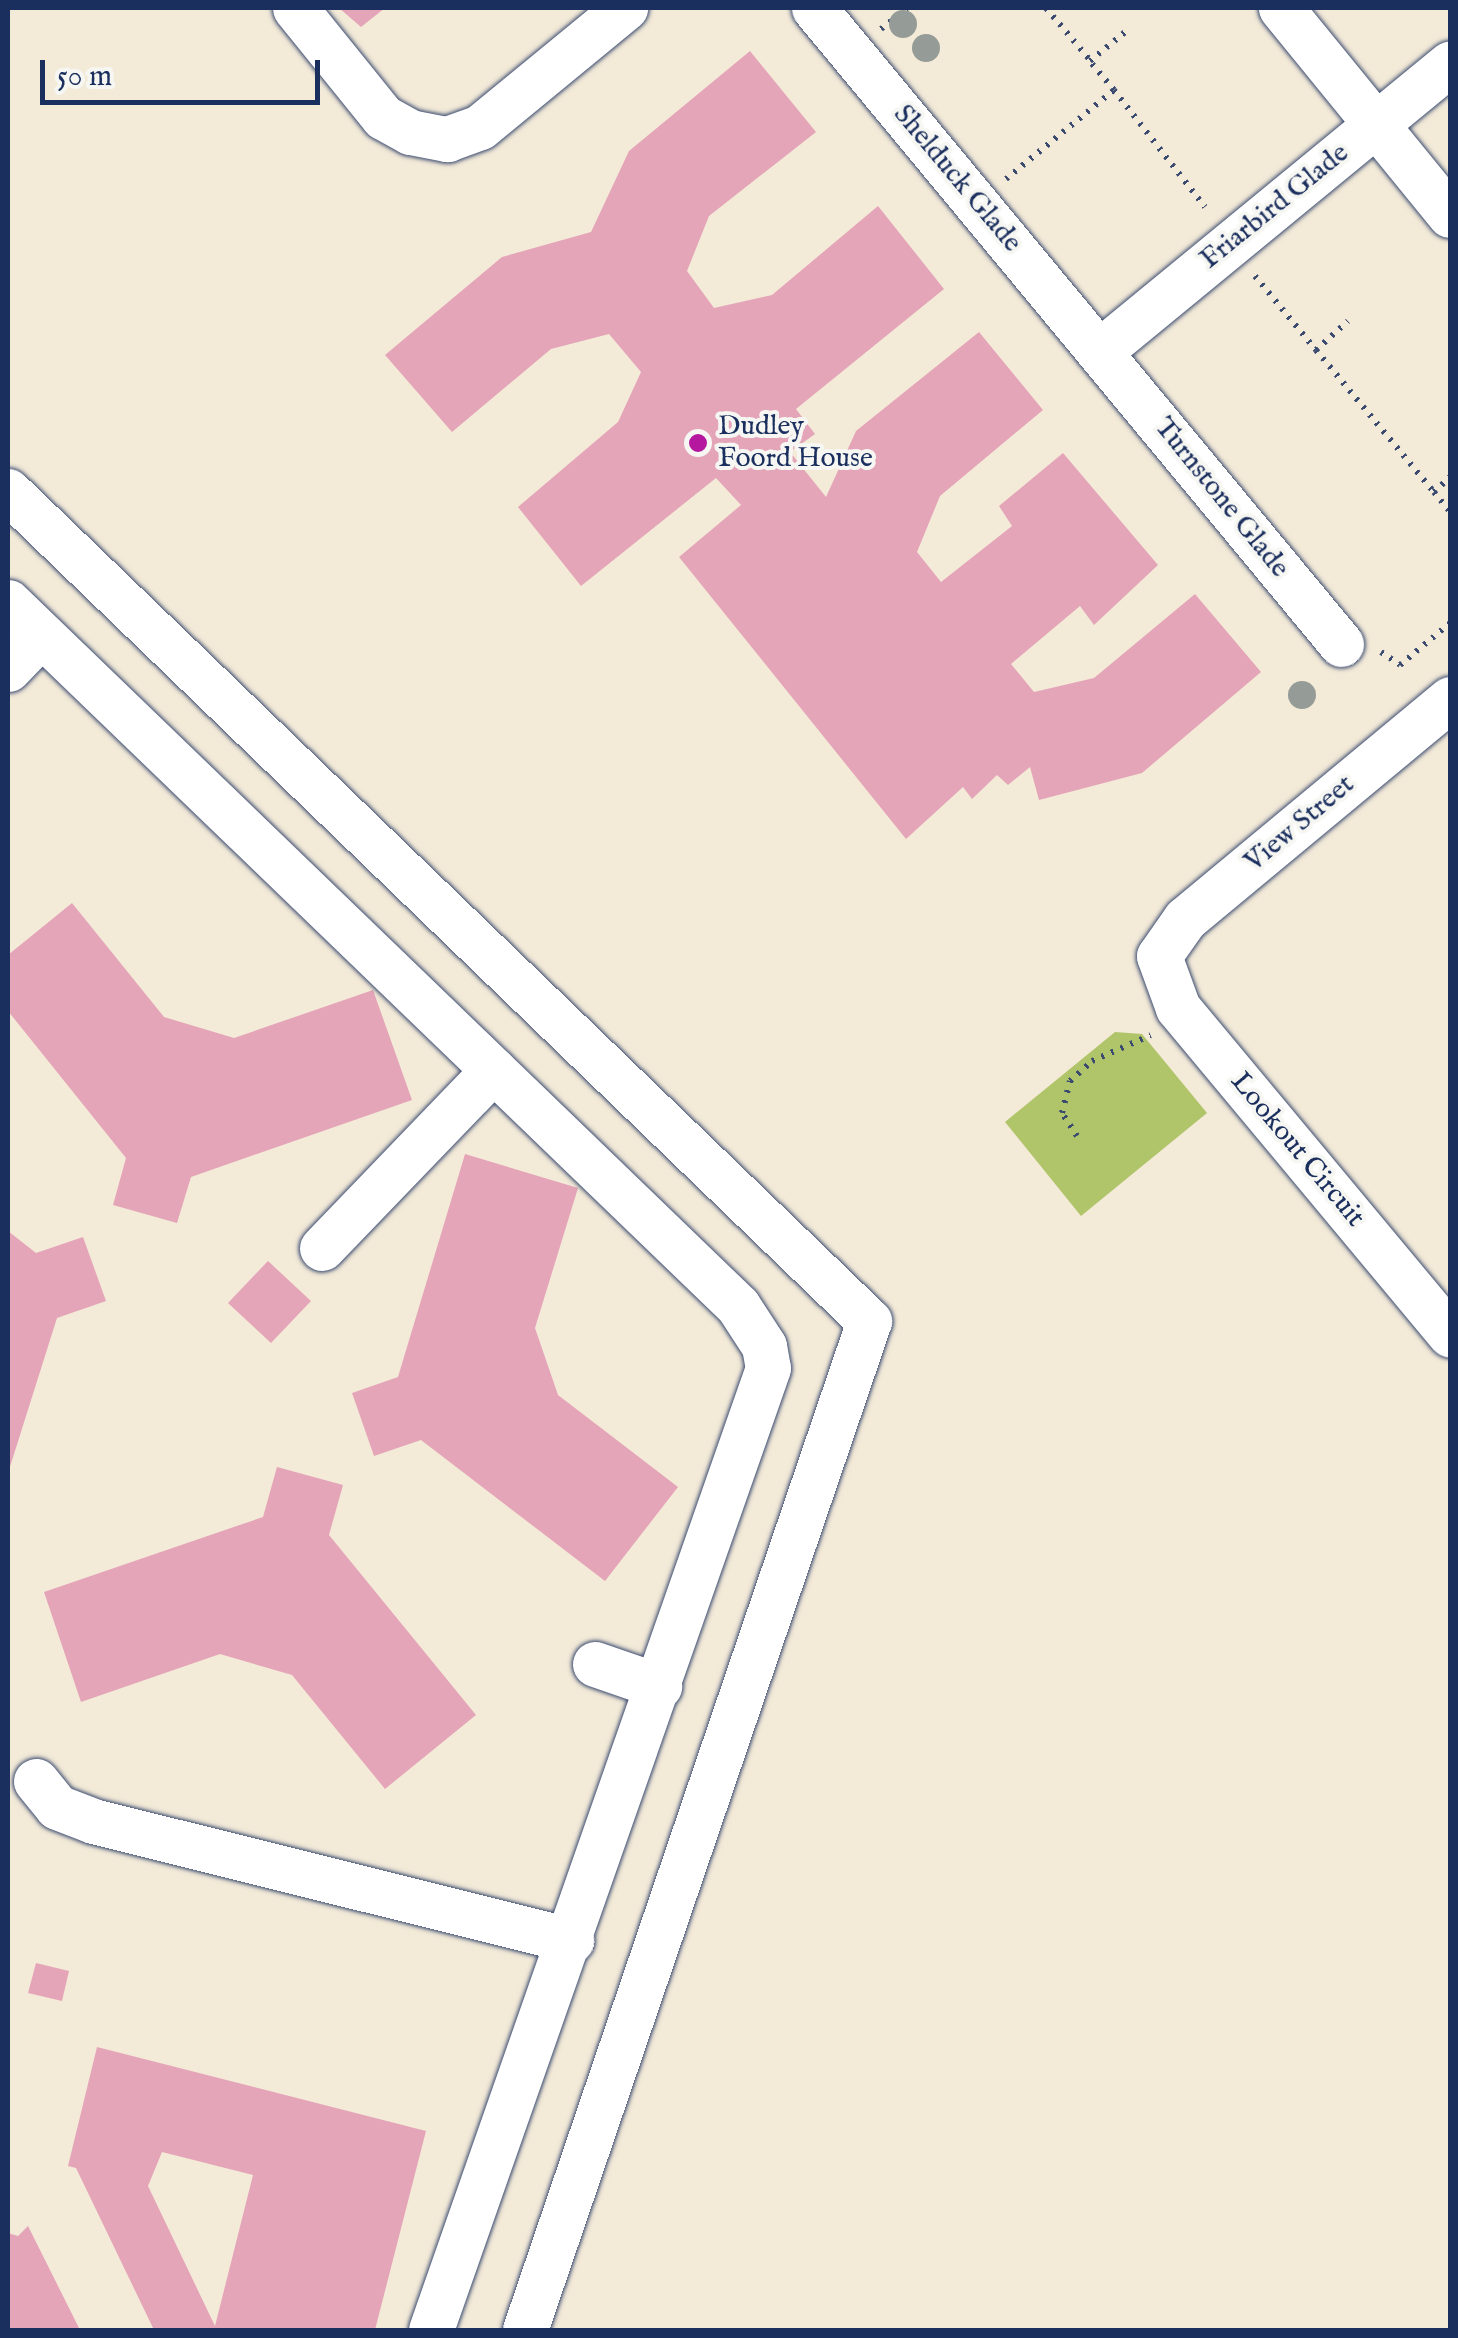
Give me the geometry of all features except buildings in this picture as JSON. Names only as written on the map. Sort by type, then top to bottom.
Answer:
[{"type":"street","points":[[295,8],[383,116],[410,132],[447,139],[480,127],[625,8]]},
{"type":"street","name":"Shelduck Glade","points":[[814,8],[1100,351]]},
{"type":"street","points":[[1281,8],[1388,114],[1450,166]]},
{"type":"street","points":[[1322,8],[1450,216]]},
{"type":"street","name":"Friarbird Glade","points":[[1100,351],[1450,64]]},
{"type":"street","name":"Turnstone Glade","points":[[1100,351],[1358,644]]},
{"type":"street","points":[[8,492],[869,1322],[525,2330]]},
{"type":"street","points":[[8,602],[738,1306],[764,1346],[768,1368],[571,1940],[431,2330]]},
{"type":"street","points":[[8,669],[41,635]]},
{"type":"street","name":"View Street","points":[[1159,956],[1185,919],[1450,699]]},
{"type":"street","name":"Lookout Circuit","points":[[1159,956],[1178,1008],[1450,1335]]},
{"type":"street","points":[[322,1248],[493,1070]]},
{"type":"street","points":[[595,1664],[658,1686]]},
{"type":"street","points":[[36,1781],[57,1806],[93,1822],[571,1940]]},
{"type":"path","points":[[874,35],[908,8]]},
{"type":"path","points":[[1046,8],[1208,204],[1202,209],[1214,222]]},
{"type":"path","points":[[1090,61],[1125,32]]},
{"type":"path","points":[[998,186],[1114,90]]},
{"type":"path","points":[[1248,268],[1450,512]]},
{"type":"path","points":[[1316,350],[1348,322]]},
{"type":"path","points":[[1434,492],[1450,478]]},
{"type":"path","points":[[1358,644],[1400,665],[1450,622]]},
{"type":"path","points":[[1077,1136],[1062,1114],[1070,1081],[1101,1056],[1145,1042],[1162,1023]]},
{"type":"green space","points":[[1115,1032],[1142,1034],[1207,1113],[1081,1216],[1005,1122]]},
{"type":"place","name":"Dudley Foord House","points":[[698,443]]}]
